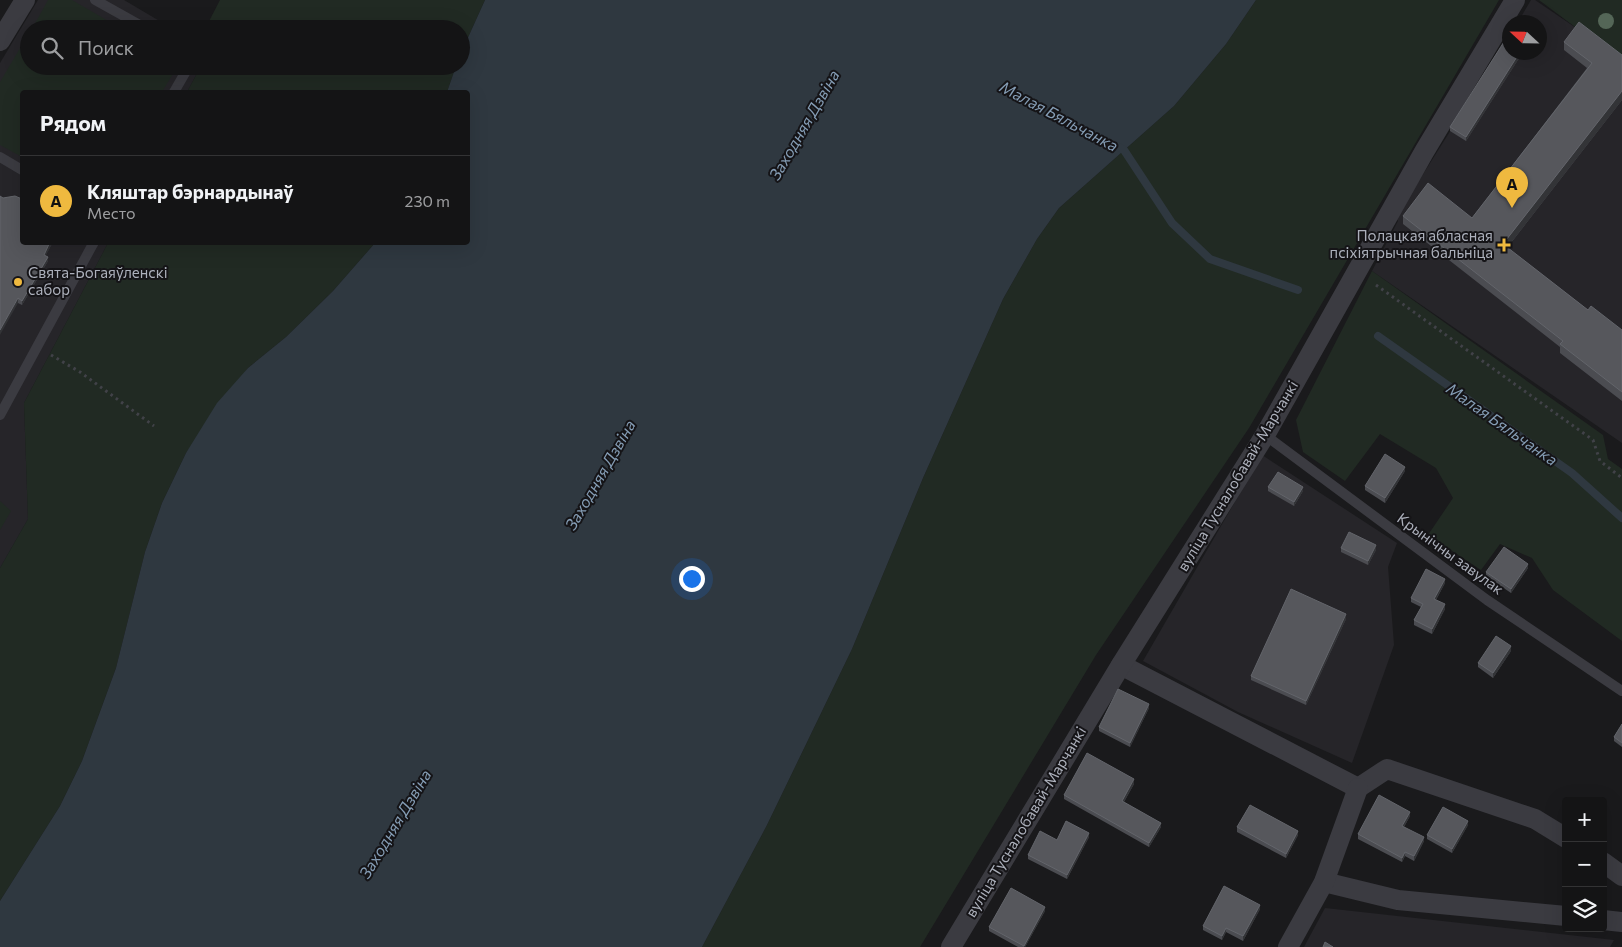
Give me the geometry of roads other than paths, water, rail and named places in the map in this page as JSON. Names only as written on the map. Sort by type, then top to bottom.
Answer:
[{"type":"street","points":[[0,41],[24,0]]},
{"type":"street","name":"вуліца Тусналобавай-Марчанкі","points":[[951,947],[1121,664],[1266,435],[1424,152],[1515,0]]},
{"type":"street","points":[[1121,664],[1358,788]]},
{"type":"street","points":[[1288,947],[1324,882],[1358,788],[1387,769],[1535,819],[1562,836]]},
{"type":"street","points":[[1607,865],[1622,876]]},
{"type":"street","points":[[1324,882],[1398,900],[1562,916]]},
{"type":"street","points":[[1607,920],[1622,922]]},
{"type":"lane","points":[[95,0],[131,20]]},
{"type":"lane","points":[[175,90],[183,75]]},
{"type":"lane","points":[[0,157],[20,169]]},
{"type":"lane","points":[[0,415],[92,245]]},
{"type":"lane","name":"Крынічны завулак","points":[[1266,435],[1487,600],[1622,691]]},
{"type":"water","name":"Заходняя Дзвіна","points":[[485,0],[1256,0],[1226,44],[1174,106],[1059,208],[1037,239],[1003,299],[923,478],[852,649],[767,825],[702,947],[0,947],[0,901],[60,806],[82,761],[116,668],[145,552],[162,503],[186,453],[217,403],[248,368],[286,337],[333,291],[373,245],[470,245],[470,90],[448,90],[453,75],[470,75],[470,33]]},
{"type":"waterway","name":"Малая Бяльчанка","points":[[1115,145],[1124,150],[1172,223],[1210,259],[1298,290]]},
{"type":"waterway","name":"Малая Бяльчанка","points":[[1378,336],[1572,473],[1622,518]]},
{"type":"place","name":"Кляштар бэрнардынаў","points":[[1512,208]]},
{"type":"place","name":"Полацкая абласная псіхіятрычная бальніца","points":[[1504,245]]},
{"type":"place","name":"Свята-Богаяўленскі сабор","points":[[18,282]]}]
